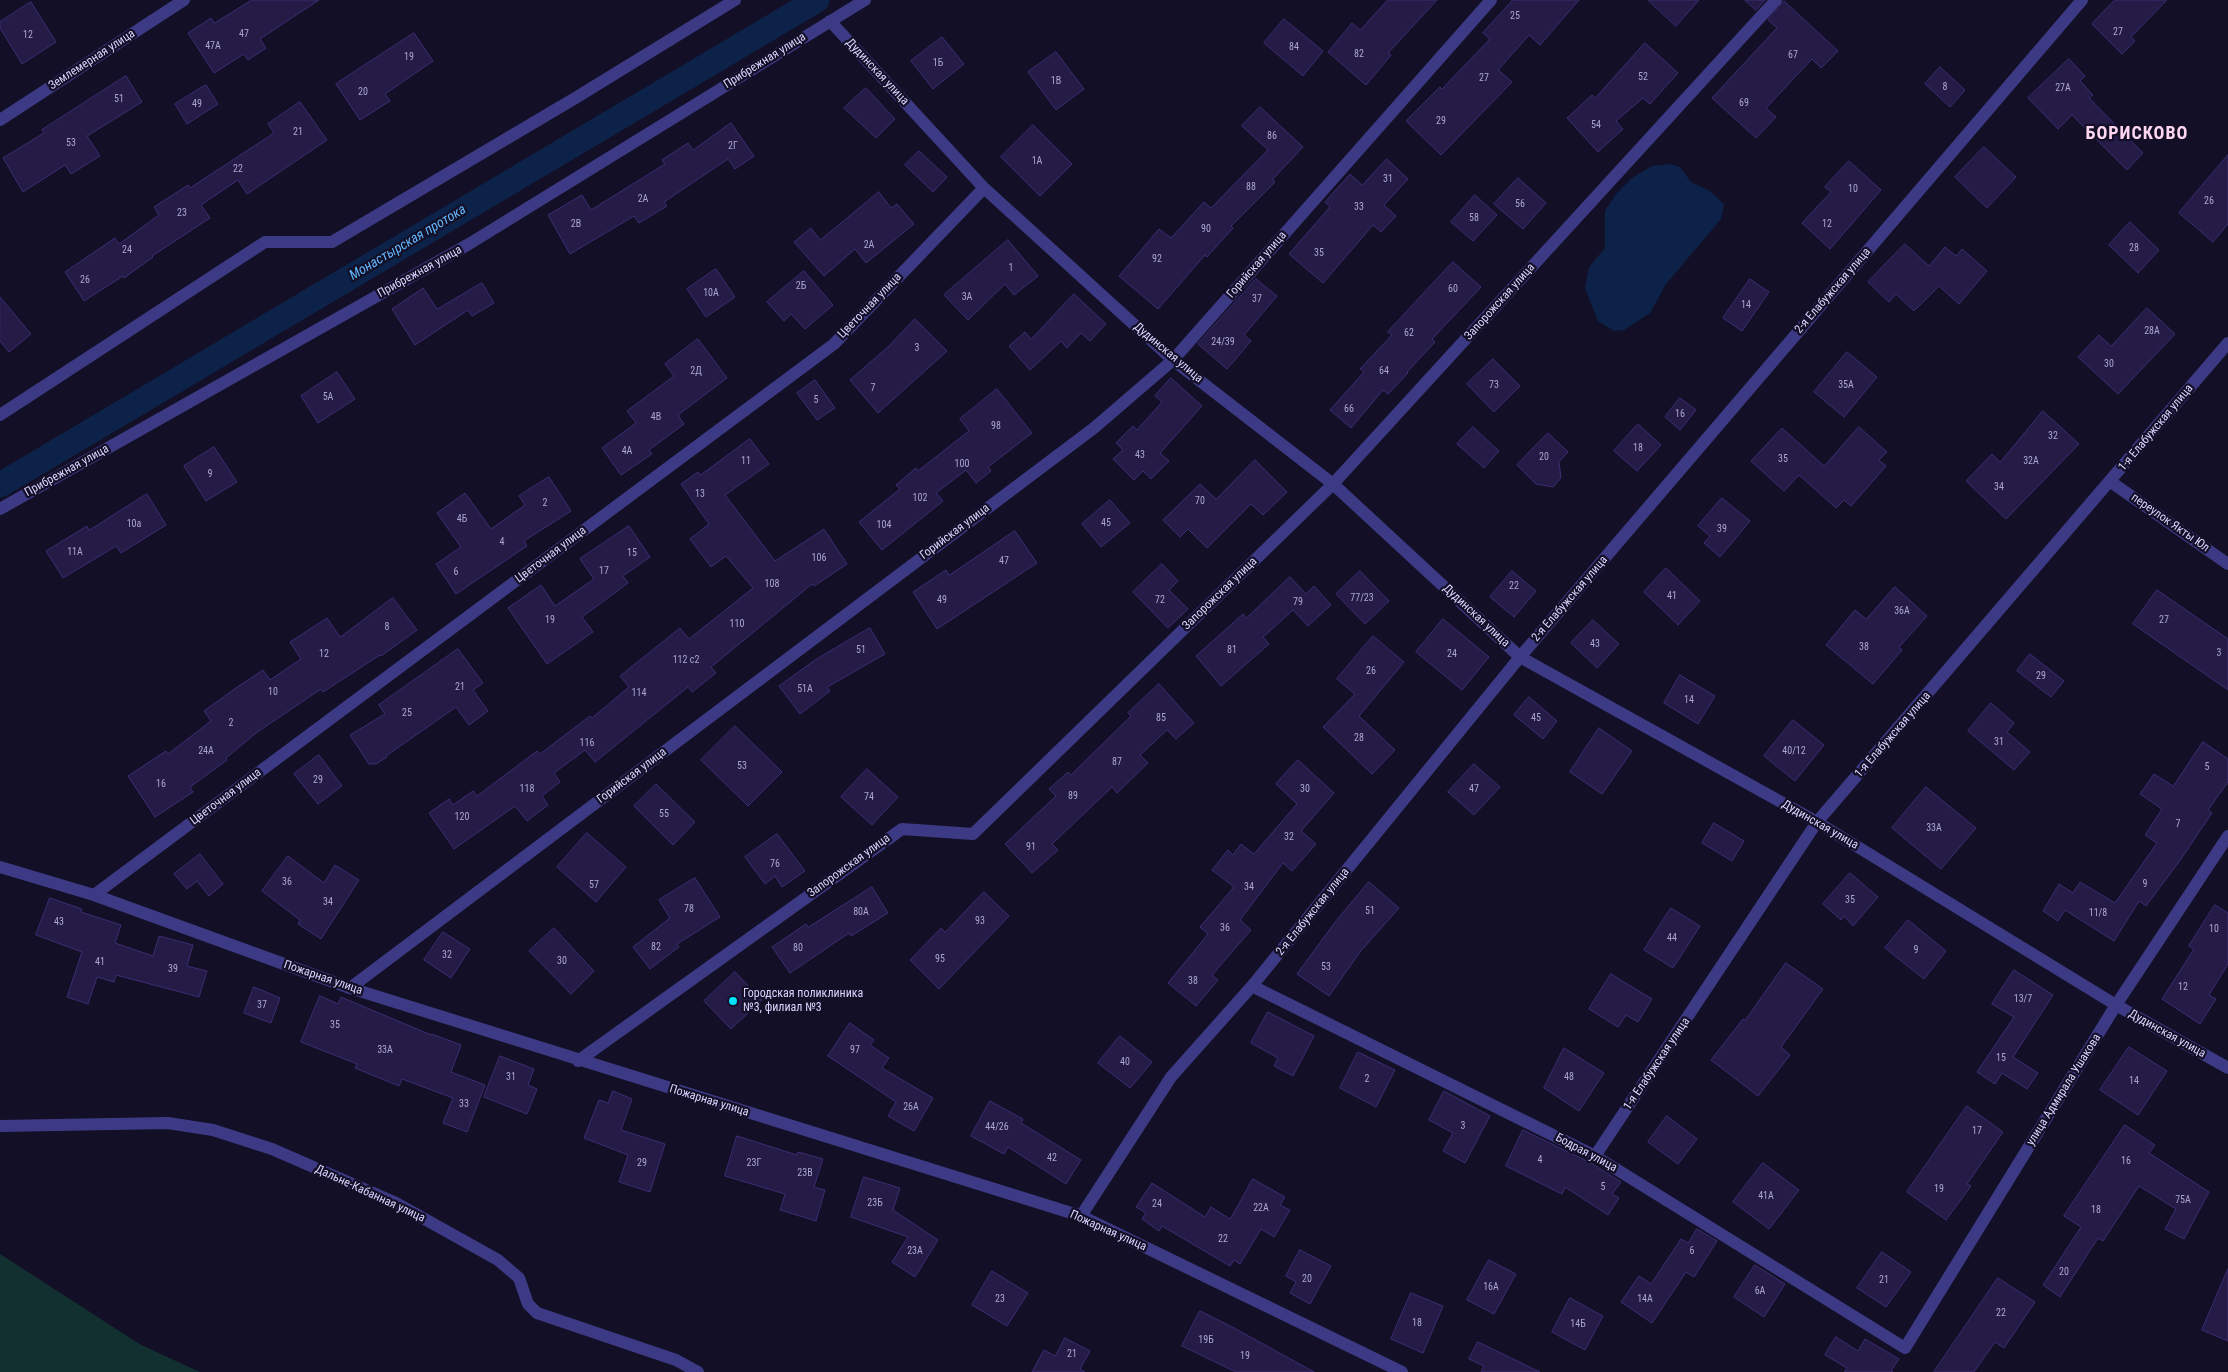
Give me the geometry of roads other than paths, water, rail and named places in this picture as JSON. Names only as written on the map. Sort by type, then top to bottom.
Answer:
[{"type":"street","name":"Землемерная улица","points":[[0,120],[184,0]]},
{"type":"street","points":[[0,415],[265,242],[332,242],[577,97],[735,0]]},
{"type":"street","name":"Прибрежная улица","points":[[0,509],[469,244],[865,0]]},
{"type":"street","name":"Горийская улица","points":[[350,988],[1094,428],[1173,360],[1491,0]]},
{"type":"street","name":"Запорожская улица","points":[[578,1061],[902,829],[973,834],[1333,484],[1776,0]]},
{"type":"street","name":"2-я Елабужская улица","points":[[1082,1216],[1171,1077],[1252,986],[1520,657],[2082,0]]},
{"type":"street","name":"Дудинская улица","points":[[830,21],[984,188],[1173,360],[1333,484],[1520,657],[1818,822],[2116,1005],[2228,1068]]},
{"type":"street","name":"Цветочная улица","points":[[94,895],[834,344],[984,188]]},
{"type":"street","name":"1-я Елабужская улица","points":[[1596,1156],[1818,822],[2111,482],[2228,343]]},
{"type":"street","name":"переулок Якты Юл","points":[[2111,482],[2228,564]]},
{"type":"street","name":"улица Адмирала Ушакова","points":[[1905,1348],[2116,1005],[2228,836]]},
{"type":"street","name":"Пожарная улица","points":[[0,867],[94,895],[350,988],[578,1061],[1082,1216],[1402,1372]]},
{"type":"street","name":"Бодрая улица","points":[[1252,986],[1596,1156],[1905,1348]]},
{"type":"street","name":"Дальне-Кабанная улица","points":[[0,1126],[168,1123],[214,1130],[272,1149],[396,1203],[498,1260],[519,1278],[528,1304],[537,1313],[676,1360],[698,1372]]},
{"type":"water","points":[[1670,164],[1680,167],[1691,182],[1710,191],[1724,204],[1721,219],[1666,284],[1650,313],[1624,330],[1614,331],[1598,321],[1585,288],[1589,267],[1605,248],[1605,211],[1616,194],[1632,178],[1652,166]]},
{"type":"waterway","name":"Монастырская протока","points":[[0,485],[817,0]]},
{"type":"place","name":"Городская поликлиника №3, филиал №3","points":[[733,1001]]},
{"type":"district","name":"БОРИСКОВО","points":[[2137,134]]}]
